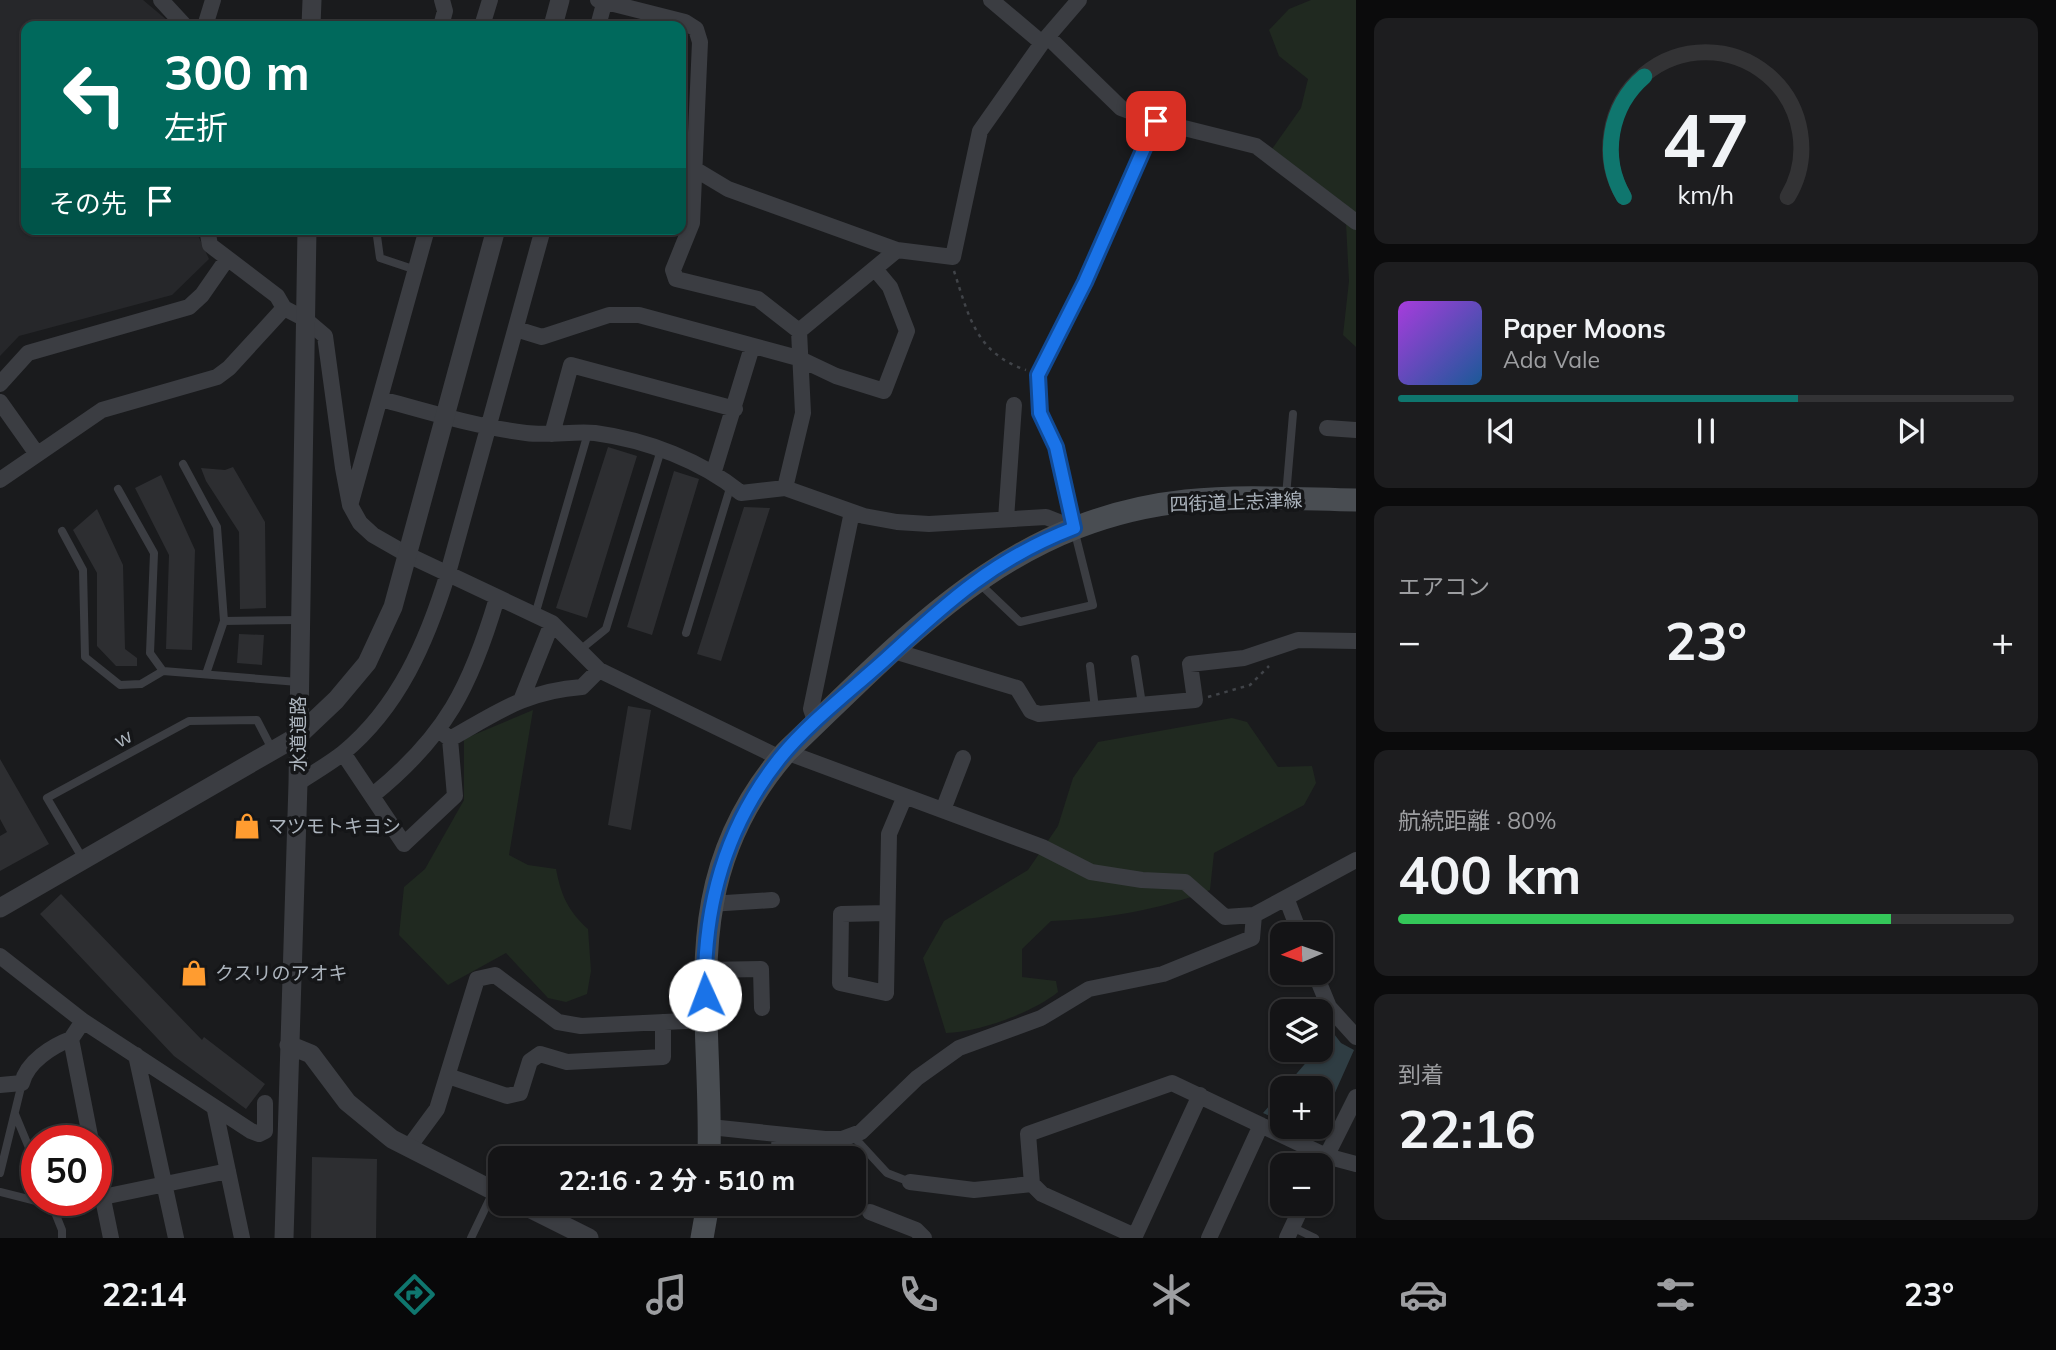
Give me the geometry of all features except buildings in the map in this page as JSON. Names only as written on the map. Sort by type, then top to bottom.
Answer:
[{"type":"main road","name":"四街道上志津線","points":[[709,1146],[705,970],[710,904],[734,834],[783,755],[975,580],[1045,539],[1141,508],[1186,501],[1356,500]]},
{"type":"main road","points":[[702,1238],[706,1216]]},
{"type":"street","points":[[161,0],[180,21]]},
{"type":"street","points":[[207,21],[213,0]]},
{"type":"street","points":[[311,21],[312,0]]},
{"type":"street","points":[[442,0],[445,11],[442,21]]},
{"type":"street","points":[[484,21],[490,0]]},
{"type":"street","points":[[554,21],[560,0]]},
{"type":"street","points":[[991,0],[1046,41],[1121,108],[1156,121],[1256,146],[1356,222]]},
{"type":"street","points":[[694,169],[728,189],[897,250],[953,257],[980,131],[1079,0]]},
{"type":"street","points":[[599,21],[602,1],[681,21]]},
{"type":"street","points":[[686,23],[696,29],[700,42],[692,223],[673,270],[676,279],[758,299],[799,331]]},
{"type":"street","points":[[1074,528],[1056,447],[1040,413],[1038,375],[1085,282],[1156,121]]},
{"type":"street","points":[[208,235],[210,244],[277,296],[284,309],[305,319],[325,336],[351,505],[360,523],[373,536],[408,555],[552,622],[599,670],[783,755],[905,796],[1042,847],[1091,872],[1142,880],[1185,882],[1225,918],[1254,915],[1356,860]]},
{"type":"street","name":"水道道路","points":[[284,1238],[298,783],[307,235]]},
{"type":"street","points":[[351,505],[425,235]]},
{"type":"street","points":[[0,908],[85,862],[298,736],[336,700],[367,663],[393,607],[494,235]]},
{"type":"street","points":[[298,783],[343,753],[376,718],[415,664],[434,619],[448,573],[541,235]]},
{"type":"street","points":[[785,488],[803,413],[798,358],[799,331],[897,250]]},
{"type":"street","points":[[0,384],[28,353],[189,307],[202,295],[227,259]]},
{"type":"street","points":[[516,329],[542,337],[595,318],[632,314],[798,358],[836,376],[884,391],[907,331],[890,287],[874,269]]},
{"type":"street","points":[[0,481],[102,410],[217,376],[229,368],[284,309]]},
{"type":"street","points":[[714,471],[752,347]]},
{"type":"street","points":[[552,434],[571,365],[735,409]]},
{"type":"street","points":[[381,399],[489,427],[552,434],[588,433],[661,450],[714,471],[741,493],[785,488],[852,512],[897,522],[1046,517],[1074,528]]},
{"type":"street","points":[[0,402],[37,454]]},
{"type":"street","points":[[1006,519],[1014,405]]},
{"type":"street","points":[[1327,428],[1356,430]]},
{"type":"street","points":[[816,723],[811,709],[852,512]]},
{"type":"street","points":[[343,753],[404,844],[455,796],[444,734],[479,659],[498,598]]},
{"type":"street","points":[[522,698],[552,622]]},
{"type":"street","points":[[894,651],[1017,688],[1031,711],[1039,714],[1195,700],[1190,664],[1244,658],[1298,640],[1356,641]]},
{"type":"street","points":[[373,795],[444,734],[522,698],[553,689],[582,687],[599,670]]},
{"type":"street","points":[[943,810],[963,758]]},
{"type":"street","points":[[887,912],[841,914],[840,984],[886,993],[890,834],[905,796]]},
{"type":"street","points":[[710,904],[772,900]]},
{"type":"street","points":[[1286,900],[1295,922]]},
{"type":"street","points":[[710,1127],[825,1139],[852,1135],[876,1120],[917,1078],[959,1048],[1041,1018],[1088,989],[1163,974],[1252,938],[1254,915]]},
{"type":"street","points":[[0,956],[83,1021],[215,1110],[259,1134],[266,1127],[265,1104]]},
{"type":"street","points":[[705,970],[761,969],[762,1008]]},
{"type":"street","points":[[409,1147],[438,1109],[477,979],[495,975],[558,1022],[581,1026],[706,1020]]},
{"type":"street","points":[[1320,985],[1329,1007],[1356,1037]]},
{"type":"street","points":[[0,1085],[22,1083],[35,1062],[49,1049],[71,1038],[83,1021]]},
{"type":"street","points":[[448,1076],[507,1096],[520,1093],[530,1061],[540,1054],[567,1062],[663,1057],[663,1022]]},
{"type":"street","points":[[71,1038],[88,1125]]},
{"type":"street","points":[[289,1045],[311,1054],[336,1088],[366,1121],[409,1147],[488,1187]]},
{"type":"street","points":[[136,1055],[176,1238]]},
{"type":"street","points":[[1200,1095],[1134,1237],[1042,1194],[1032,1184],[1028,1134],[1172,1083],[1200,1095],[1261,1125],[1310,1153]]},
{"type":"street","points":[[1328,1153],[1356,1097]]},
{"type":"street","points":[[215,1110],[242,1238]]},
{"type":"street","points":[[1209,1238],[1261,1125]]},
{"type":"street","points":[[779,1146],[780,1135]]},
{"type":"street","points":[[1333,1162],[1356,1164]]},
{"type":"street","points":[[112,1194],[228,1171]]},
{"type":"street","points":[[910,1182],[974,1190],[1032,1184]]},
{"type":"street","points":[[870,1212],[916,1230],[924,1238]]},
{"type":"street","points":[[107,1216],[111,1238]]},
{"type":"street","points":[[545,1216],[589,1238]]},
{"type":"street","points":[[1290,1232],[1297,1216]]},
{"type":"lane","points":[[377,235],[380,258],[416,270]]},
{"type":"lane","points":[[1286,499],[1293,414]]},
{"type":"lane","points":[[535,615],[588,433]]},
{"type":"lane","points":[[580,650],[606,629],[661,450]]},
{"type":"lane","points":[[184,464],[218,527],[224,621],[206,674]]},
{"type":"lane","points":[[685,634],[731,485]]},
{"type":"lane","points":[[118,489],[154,553],[150,653],[163,671]]},
{"type":"lane","points":[[975,580],[1020,622],[1093,605],[1074,528]]},
{"type":"lane","points":[[62,531],[83,570],[85,657],[120,685],[141,684],[163,671],[298,682]]},
{"type":"lane","points":[[224,621],[299,621]]},
{"type":"lane","points":[[1135,659],[1142,704]]},
{"type":"lane","points":[[1090,667],[1095,709]]},
{"type":"lane","name":"ｗ","points":[[85,862],[47,798],[189,721],[257,720],[274,752]]},
{"type":"lane","points":[[0,1173],[22,1083]]},
{"type":"lane","points":[[15,1114],[21,1128]]},
{"type":"lane","points":[[852,1135],[887,1172],[910,1182]]},
{"type":"lane","points":[[0,1192],[21,1197]]},
{"type":"lane","points":[[471,1238],[488,1208]]},
{"type":"lane","points":[[55,1216],[62,1238]]},
{"type":"lane","points":[[1290,1232],[1315,1238]]},
{"type":"path","points":[[953,257],[954,270],[968,315],[984,345],[1014,366],[1038,375]]},
{"type":"path","points":[[1195,700],[1250,685],[1285,643]]},
{"type":"shaded area","points":[[0,0],[143,0],[168,21],[21,21],[21,235],[198,235],[209,259],[172,295],[19,336],[0,356]]},
{"type":"shaded area","points":[[1311,0],[1356,0],[1356,347],[1343,335],[1349,281],[1345,204],[1272,149],[1301,108],[1308,79],[1279,56],[1269,30],[1289,9]]},
{"type":"shaded area","points":[[533,710],[509,855],[528,865],[556,869],[566,902],[588,929],[591,971],[587,994],[566,1002],[548,998],[506,953],[448,985],[399,935],[404,887],[425,869],[464,800],[464,739]]},
{"type":"shaded area","points":[[1232,718],[1247,722],[1278,767],[1312,766],[1316,783],[1304,805],[1214,853],[1210,890],[1172,903],[1132,912],[1051,921],[1022,949],[1022,977],[1056,981],[1058,992],[1005,1020],[974,1029],[946,1033],[923,958],[944,921],[1028,870],[1058,826],[1073,778],[1098,742]]},
{"type":"shaded area","points":[[1333,1033],[1341,1043],[1354,1050],[1333,1097],[1333,1076],[1294,1076],[1307,1062],[1333,1062]]},
{"type":"shaded area","points":[[1270,1105],[1270,1116],[1263,1113]]},
{"type":"place","name":"マツモトキヨシ","points":[[247,826]]},
{"type":"place","name":"クスリのアオキ","points":[[194,973]]},
{"type":"route","points":[[705,995],[704,960],[714,887],[734,834],[766,777],[780,758],[965,587],[1013,556],[1045,539],[1074,528],[1056,447],[1040,413],[1038,375],[1085,282],[1156,121]]}]
